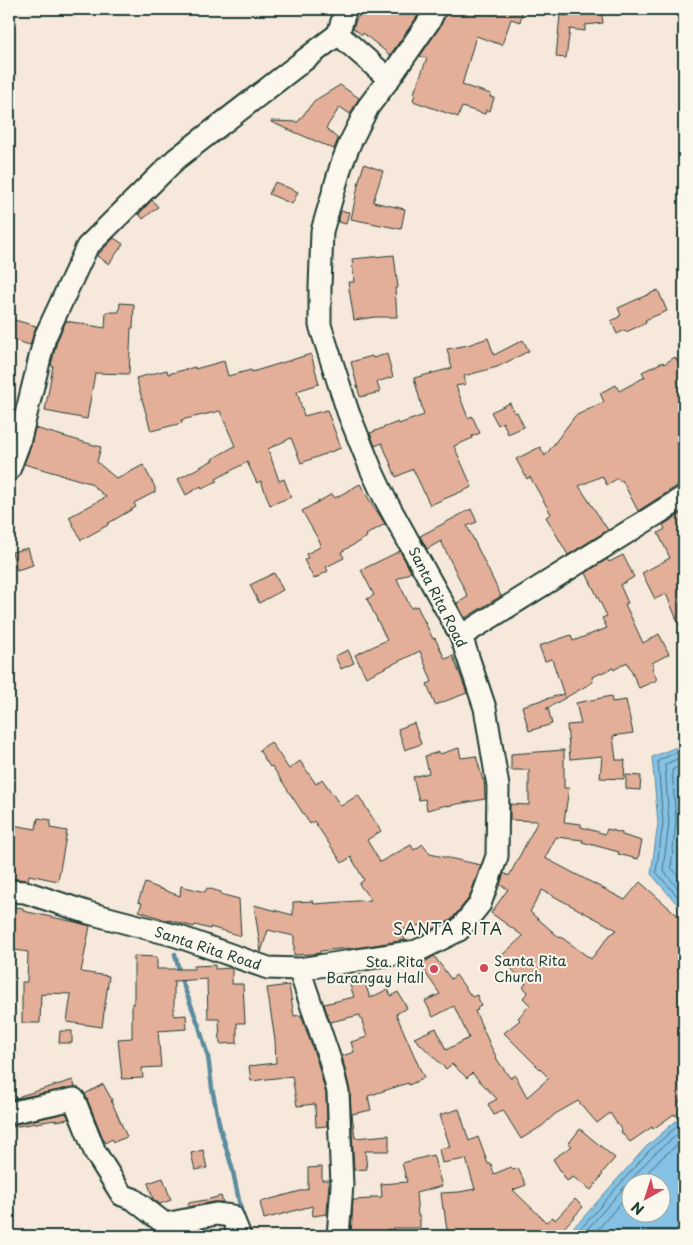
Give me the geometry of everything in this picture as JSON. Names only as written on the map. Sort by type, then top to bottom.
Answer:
[{"type":"street","points":[[9,470],[18,443],[45,337],[87,247],[176,159],[338,34],[346,9]]},
{"type":"street","name":"Santa Rita Road","points":[[9,891],[25,892],[89,913],[177,936],[268,968],[299,969],[416,952],[460,930],[480,904],[497,856],[498,786],[484,708],[461,636],[371,469],[348,412],[320,325],[322,231],[341,166],[368,107],[430,20],[435,9]]},
{"type":"street","points":[[338,34],[389,79]]},
{"type":"street","points":[[461,636],[684,498]]},
{"type":"street","points":[[299,969],[330,1060],[338,1092],[342,1185],[338,1236]]},
{"type":"street","points":[[9,1113],[74,1099],[95,1152],[122,1195],[134,1199],[164,1224],[216,1214],[232,1216],[240,1236]]},
{"type":"water","points":[[684,744],[684,904],[677,904],[651,874],[658,823],[652,757]]},
{"type":"water","points":[[684,1114],[684,1236],[563,1236],[580,1221],[620,1176],[620,1222],[670,1222],[670,1172],[624,1172],[646,1147]]},
{"type":"building","points":[[364,9],[421,9],[390,55],[363,33],[362,35],[353,28]]},
{"type":"building","points":[[447,9],[486,11],[487,9],[523,9],[520,22],[511,19],[502,45],[476,36],[462,85],[491,94],[490,97],[494,98],[490,111],[486,110],[485,114],[462,107],[458,117],[413,101],[414,93],[427,58],[420,56],[440,27]]},
{"type":"building","points":[[567,9],[601,9],[603,23],[585,25],[585,31],[570,29],[566,58],[556,57],[560,15],[567,16]]},
{"type":"building","points":[[340,85],[359,98],[350,114],[340,107],[326,128],[338,139],[334,149],[271,122],[298,122],[314,101]]},
{"type":"building","points":[[364,164],[383,171],[373,202],[405,209],[401,229],[351,219]]},
{"type":"building","points":[[275,182],[298,192],[292,204],[269,194]]},
{"type":"building","points":[[152,200],[158,207],[143,219],[139,214]]},
{"type":"building","points":[[341,211],[349,212],[346,224],[338,222]]},
{"type":"building","points":[[114,238],[123,244],[109,264],[97,256]]},
{"type":"building","points":[[394,255],[398,288],[395,288],[397,317],[375,317],[354,320],[348,282],[354,282],[352,259]]},
{"type":"building","points":[[658,290],[667,311],[645,320],[646,323],[617,334],[611,321],[621,315],[618,308]]},
{"type":"building","points":[[120,303],[134,304],[129,374],[95,373],[87,419],[45,411],[53,366],[51,365],[57,341],[66,321],[105,328],[106,312],[119,312]]},
{"type":"building","points":[[11,319],[36,326],[30,345],[10,339],[12,332],[9,331]]},
{"type":"building","points":[[488,338],[494,355],[523,340],[529,351],[497,367],[464,376],[466,384],[456,386],[468,418],[472,416],[480,433],[454,446],[472,487],[430,505],[413,469],[396,477],[382,443],[375,446],[370,433],[398,422],[399,424],[424,415],[414,378],[452,368],[447,349],[468,345]]},
{"type":"building","points":[[311,354],[319,384],[297,391],[304,416],[327,410],[341,448],[301,463],[291,438],[268,449],[279,481],[284,479],[291,497],[270,505],[261,481],[257,483],[247,462],[216,479],[217,481],[202,489],[201,486],[186,495],[178,479],[235,446],[220,411],[181,420],[182,423],[151,431],[136,378],[167,370],[168,374],[195,367],[195,369],[224,361],[228,376],[251,370],[252,372]]},
{"type":"building","points":[[387,354],[393,377],[377,382],[380,392],[360,397],[351,362]]},
{"type":"building","points":[[675,357],[679,364],[684,361],[684,485],[677,486],[638,511],[622,480],[620,482],[618,478],[607,485],[602,476],[579,486],[608,530],[568,555],[546,517],[551,514],[530,477],[527,479],[516,459],[540,447],[545,456],[575,416],[604,402],[600,393],[616,385],[619,391],[645,377],[642,372],[663,362],[664,364]]},
{"type":"building","points":[[510,403],[514,413],[517,412],[524,427],[508,434],[503,422],[498,425],[491,412]]},
{"type":"building","points":[[35,428],[101,447],[97,462],[117,479],[143,465],[155,487],[155,492],[134,503],[136,507],[81,540],[69,517],[106,497],[90,483],[24,464]]},
{"type":"building","points":[[360,484],[385,524],[341,552],[344,558],[326,567],[328,571],[314,579],[304,560],[308,558],[306,554],[320,547],[319,545],[321,544],[302,511],[332,494],[335,498]]},
{"type":"building","points":[[471,509],[477,522],[467,526],[501,596],[465,618],[457,603],[468,597],[441,541],[427,549],[420,536]]},
{"type":"building","points":[[684,512],[684,636],[666,594],[655,599],[642,573],[670,558],[658,533],[665,529],[663,525]]},
{"type":"building","points":[[28,548],[33,565],[17,570],[12,552]]},
{"type":"building","points":[[400,551],[411,572],[397,579],[411,608],[417,606],[445,659],[453,656],[467,693],[435,705],[427,684],[432,682],[420,651],[366,677],[355,655],[387,640],[367,599],[374,595],[361,570]]},
{"type":"building","points":[[623,555],[634,577],[620,585],[628,603],[625,604],[643,643],[659,634],[669,654],[652,663],[657,680],[639,688],[627,662],[614,670],[613,668],[592,677],[593,682],[565,698],[552,659],[545,661],[539,646],[571,635],[573,641],[607,628],[602,618],[607,616],[586,573],[607,559],[609,562]]},
{"type":"building","points":[[274,573],[283,590],[259,603],[250,585]]},
{"type":"building","points":[[348,650],[354,663],[341,669],[335,656]]},
{"type":"building","points":[[563,694],[565,698],[546,709],[548,708],[552,724],[529,731],[522,706]]},
{"type":"building","points":[[611,696],[612,702],[626,700],[633,733],[613,736],[616,760],[625,760],[624,779],[600,778],[602,756],[570,759],[567,725],[581,724],[576,703]]},
{"type":"building","points":[[414,723],[421,744],[405,750],[398,729]]},
{"type":"building","points":[[271,742],[289,769],[300,761],[316,784],[322,779],[341,806],[358,795],[381,831],[367,840],[380,862],[411,845],[414,850],[423,844],[430,854],[481,865],[469,898],[451,920],[428,932],[424,924],[402,930],[405,940],[294,955],[294,936],[268,930],[261,952],[254,905],[293,915],[293,902],[313,901],[314,904],[371,900],[359,884],[364,880],[351,857],[342,863],[314,821],[310,824],[272,766],[270,767],[259,750]]},
{"type":"building","points":[[459,748],[461,758],[476,756],[484,779],[485,799],[427,810],[425,799],[419,800],[413,777],[429,773],[425,756]]},
{"type":"building","points":[[564,750],[564,788],[569,788],[564,822],[581,824],[581,827],[605,834],[607,829],[642,841],[638,859],[582,842],[583,840],[556,837],[545,858],[625,900],[640,882],[684,921],[684,1097],[679,1101],[684,1109],[630,1142],[621,1132],[610,1113],[597,1123],[578,1101],[555,1114],[542,1126],[521,1139],[503,1110],[494,1115],[488,1104],[497,1099],[472,1073],[467,1078],[452,1064],[446,1069],[414,1038],[436,1028],[446,1050],[469,1038],[454,1006],[433,1017],[425,1001],[440,994],[420,965],[434,956],[451,979],[456,975],[472,997],[477,995],[481,1005],[475,1011],[496,1058],[510,1078],[515,1075],[527,1097],[549,1078],[504,1033],[520,1020],[518,1018],[530,1005],[523,998],[528,992],[523,987],[526,984],[500,957],[523,936],[491,913],[508,889],[500,885],[504,873],[509,876],[538,821],[510,820],[510,804],[529,805],[529,770],[511,770],[511,754]],"holes":[[[542,890],[617,930],[610,935],[591,959],[560,938],[530,912]]]},
{"type":"building","points":[[626,775],[641,776],[640,790],[626,789]]},
{"type":"building","points":[[38,818],[51,820],[50,828],[67,831],[58,881],[29,875],[28,880],[9,878],[9,843],[12,825],[36,829]]},
{"type":"building","points":[[145,883],[180,896],[181,886],[205,892],[207,888],[239,899],[241,936],[210,927],[210,929],[195,925],[194,927],[169,921],[139,911],[142,903],[138,902]]},
{"type":"building","points":[[9,906],[90,926],[81,972],[109,976],[102,1027],[67,1022],[71,994],[41,994],[40,1023],[22,1023],[22,982],[27,982],[28,952],[9,949]]},
{"type":"building","points":[[134,956],[157,957],[157,969],[194,969],[194,966],[215,965],[215,969],[232,968],[232,984],[243,984],[245,1023],[237,1023],[237,1043],[220,1044],[219,1019],[208,1019],[207,979],[174,981],[174,1016],[186,1015],[187,1029],[158,1031],[161,1067],[142,1068],[143,1078],[122,1079],[118,1039],[132,1038]]},
{"type":"building","points":[[362,974],[370,998],[388,989],[391,996],[398,992],[407,1008],[396,1014],[424,1078],[409,1085],[408,1083],[368,1096],[371,1110],[352,1114],[355,1138],[389,1135],[389,1151],[365,1151],[367,1169],[354,1170],[350,1091],[342,1056],[354,1052],[351,1042],[367,1037],[360,1015],[330,1022],[324,1004],[354,997],[348,979]]},
{"type":"building","points":[[289,985],[294,1016],[301,1015],[318,1064],[326,1094],[327,1126],[316,1127],[315,1104],[297,1106],[292,1076],[251,1081],[249,1066],[276,1063],[275,1040],[267,988]]},
{"type":"building","points":[[60,1031],[72,1031],[72,1043],[59,1043]]},
{"type":"building","points":[[73,1080],[75,1087],[9,1100],[20,1096]]},
{"type":"building","points":[[103,1084],[112,1100],[127,1137],[114,1142],[112,1139],[105,1143],[85,1094]]},
{"type":"building","points":[[459,1109],[469,1141],[478,1137],[488,1164],[491,1164],[494,1174],[511,1167],[513,1170],[518,1168],[526,1185],[513,1190],[546,1222],[553,1217],[555,1220],[575,1199],[583,1207],[562,1230],[566,1236],[449,1236],[441,1193],[475,1189],[466,1159],[442,1163],[439,1149],[450,1147],[440,1115]]},
{"type":"building","points":[[66,1113],[69,1119],[12,1127],[12,1125]]},
{"type":"building","points":[[580,1129],[615,1158],[591,1190],[573,1177],[567,1181],[553,1159],[572,1146],[569,1143]]},
{"type":"building","points":[[203,1150],[207,1168],[195,1170],[191,1153]]},
{"type":"building","points":[[433,1155],[442,1186],[416,1193],[420,1228],[387,1229],[388,1236],[351,1236],[353,1200],[382,1197],[381,1184],[407,1182],[402,1163]]},
{"type":"building","points":[[322,1167],[322,1180],[329,1180],[327,1214],[313,1216],[312,1206],[264,1219],[260,1202],[308,1189],[308,1168]]},
{"type":"building","points":[[163,1178],[171,1200],[160,1204],[153,1199],[148,1183]]},
{"type":"building","points":[[221,1196],[223,1202],[189,1207],[188,1203]]},
{"type":"building","points":[[152,1230],[165,1236],[142,1236],[141,1233]]},
{"type":"building","points":[[199,1230],[200,1234],[167,1236]]},
{"type":"waterway","points":[[175,954],[181,979],[199,1026],[208,1057],[220,1128],[232,1167],[242,1215]]},
{"type":"place","name":"Santa Rita Church","points":[[484,968]]},
{"type":"place","name":"Sta. Rita Barangay Hall","points":[[434,969]]},
{"type":"district","name":"SANTA RITA","points":[[448,928]]}]
